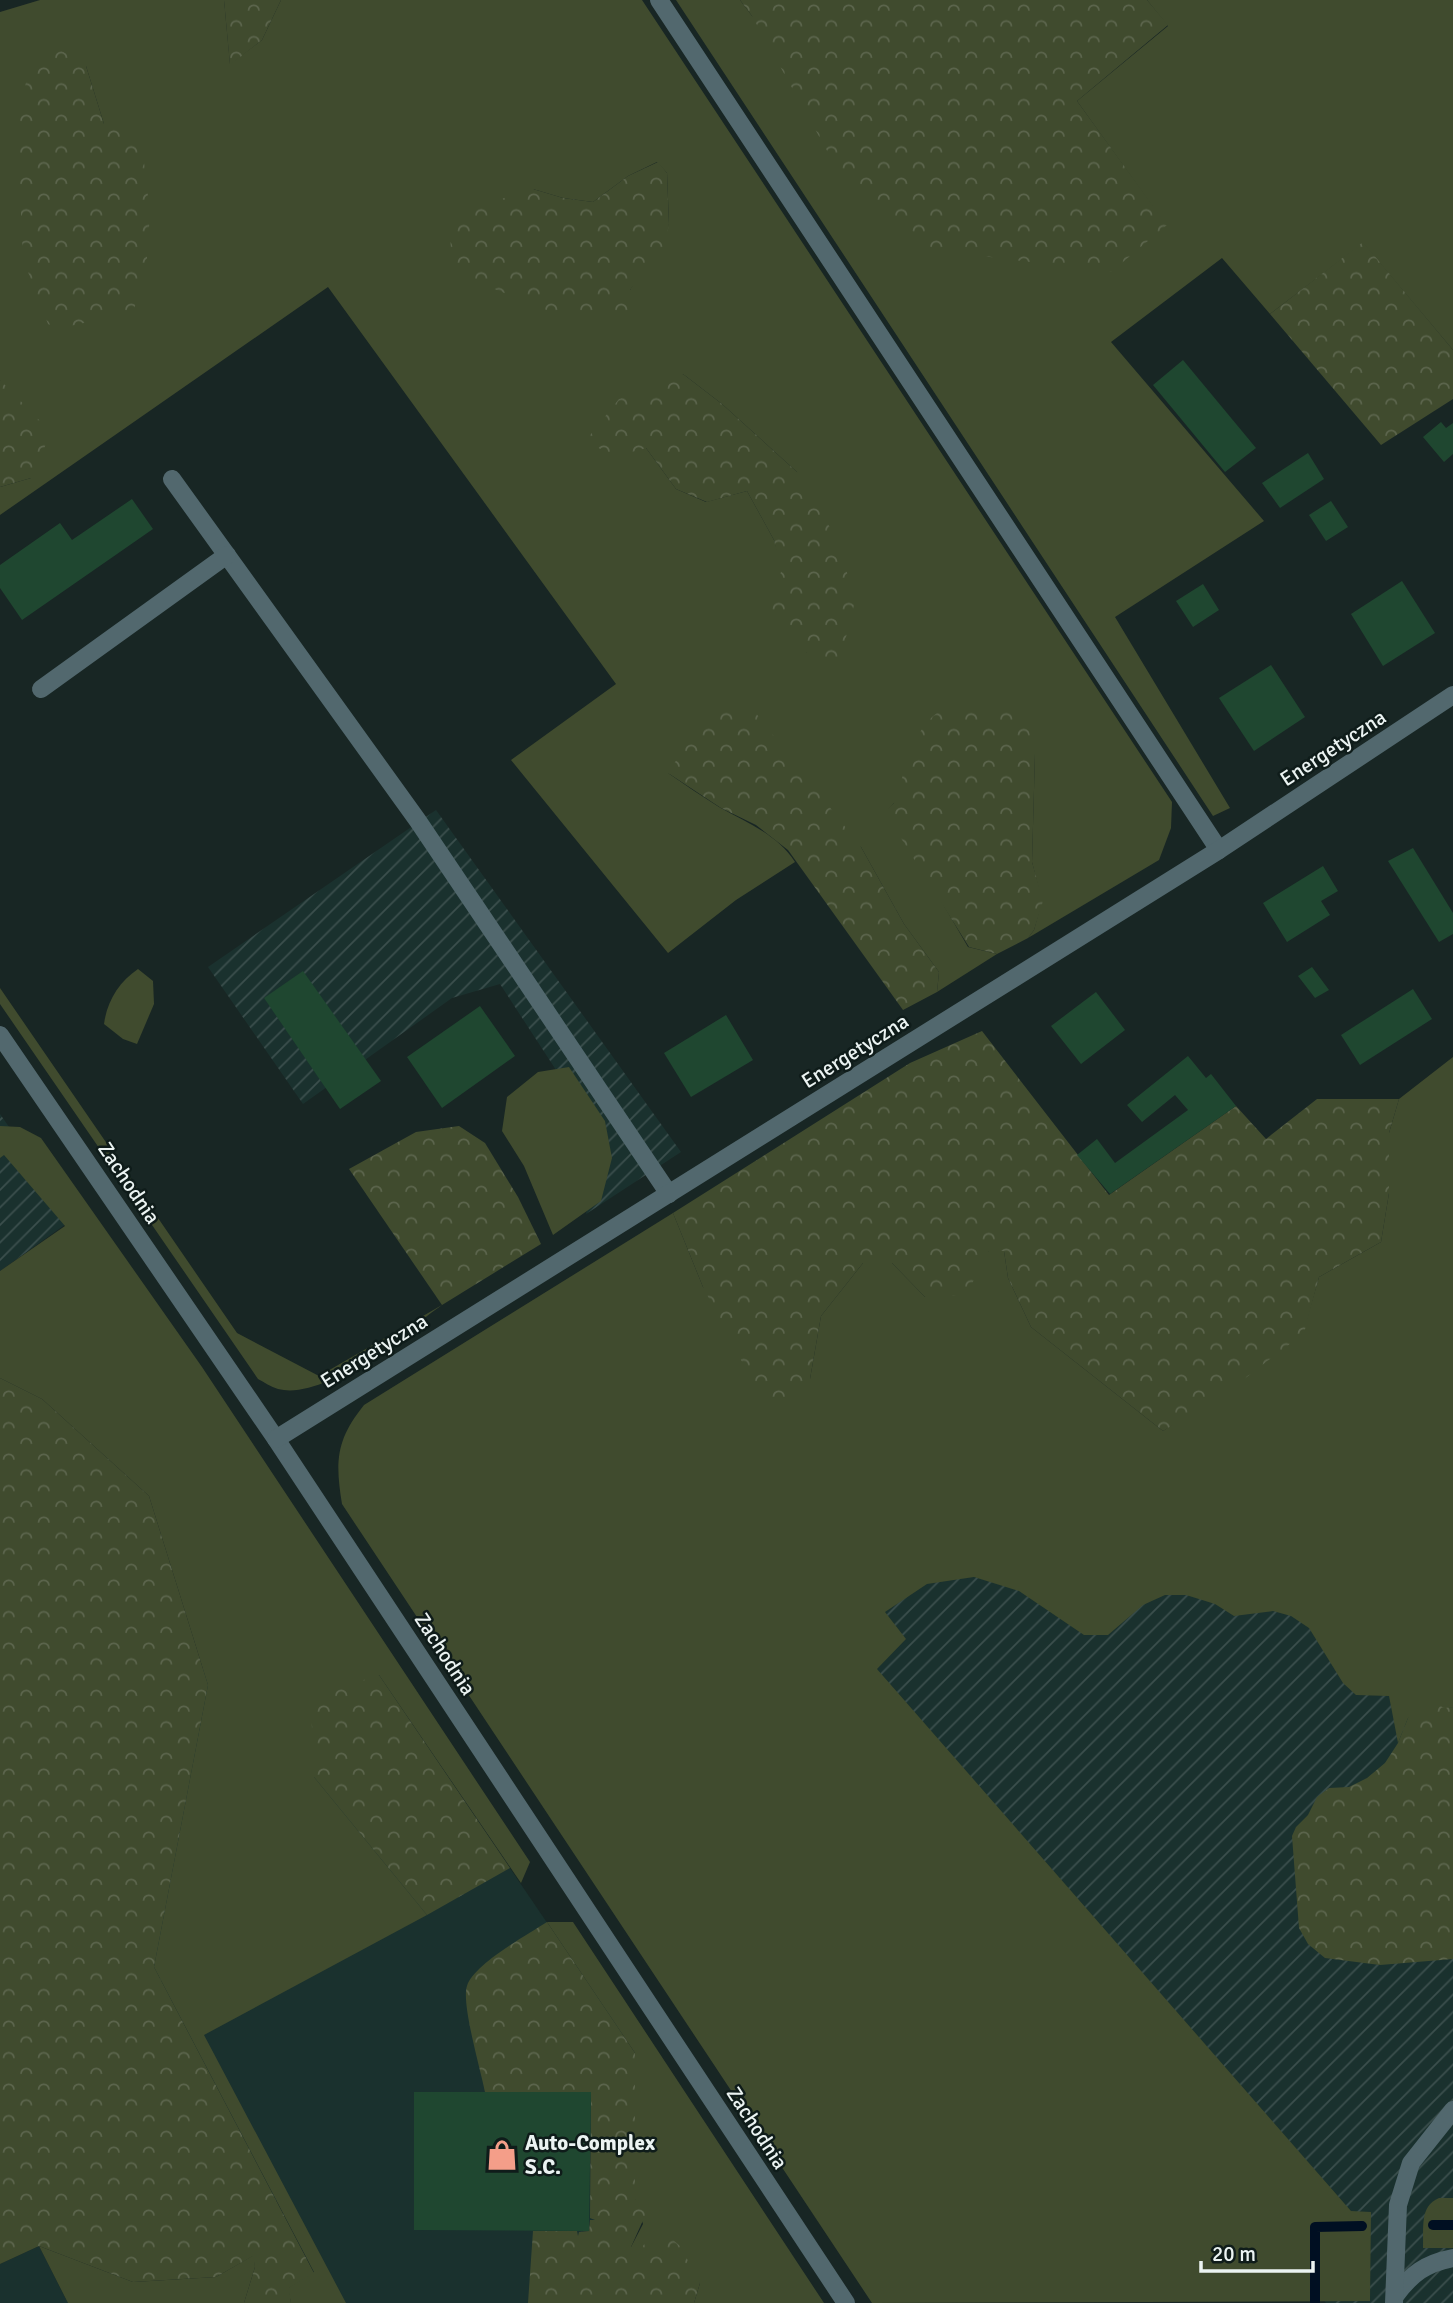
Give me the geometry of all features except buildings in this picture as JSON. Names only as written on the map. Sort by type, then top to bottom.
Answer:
[{"type":"street","points":[[659,0],[1219,850]]},
{"type":"street","points":[[172,479],[418,821],[669,1194]]},
{"type":"street","points":[[41,689],[227,555]]},
{"type":"street","name":"Energetyczna","points":[[276,1439],[1219,850],[1453,695]]},
{"type":"street","name":"Zachodnia","points":[[0,1035],[276,1439],[846,2303]]},
{"type":"street","points":[[1395,2299],[1398,2205],[1401,2194],[1411,2163],[1453,2110]]},
{"type":"street","points":[[1395,2299],[1409,2277],[1422,2268],[1453,2259]]},
{"type":"shaded area","points":[[436,810],[681,1152],[586,1214],[601,1139],[500,984],[452,998],[303,1104],[208,967]]},
{"type":"shaded area","points":[[0,1114],[73,1219],[0,1271]]},
{"type":"shaded area","points":[[776,1558],[1453,1559],[1453,2303],[1326,2303]]},
{"type":"shaded area","points":[[319,1587],[622,2033],[619,2303],[330,2303],[52,1773]]},
{"type":"shaded area","points":[[39,2246],[68,2303],[0,2303],[0,2264]]},
{"type":"green space","points":[[40,0],[224,0],[230,64],[262,40],[281,0],[642,0],[1172,802],[1171,828],[1159,860],[1028,938],[1034,930],[1042,901],[1032,862],[1035,753],[894,803],[888,810],[968,947],[997,954],[937,992],[939,972],[904,924],[861,847],[668,773],[770,837],[788,852],[795,862],[736,900],[668,953],[511,760],[616,684],[328,287],[0,515],[0,487],[31,478],[0,380],[0,12]],"holes":[[[86,66],[104,124],[57,329]],[[657,162],[667,173],[669,224],[630,290],[533,189],[563,198],[593,202],[628,176]],[[683,374],[722,404],[797,472],[807,653],[774,540],[747,491],[706,502],[676,489],[646,448]]]},
{"type":"green space","points":[[224,0],[281,0],[262,40],[230,65]]},
{"type":"green space","points":[[676,0],[740,0],[752,16],[1166,225],[1077,101],[1168,26],[1147,0],[1453,0],[1453,350],[1363,243],[1270,314],[1222,258],[1111,342],[1264,521],[1115,617],[1230,808],[1213,816]]},
{"type":"green space","points":[[740,0],[1147,0],[1168,25],[1077,101],[1167,225],[1111,272],[934,250],[835,165],[752,16]]},
{"type":"green space","points":[[54,46],[86,66],[104,124],[130,136],[144,162],[150,213],[146,272],[133,312],[57,329],[48,324],[23,259],[17,123],[28,73]]},
{"type":"green space","points":[[658,162],[667,173],[669,224],[665,244],[630,290],[632,315],[561,316],[477,282],[451,257],[450,225],[488,203],[533,189],[563,198],[593,202],[628,176]]},
{"type":"green space","points":[[1363,242],[1453,350],[1453,399],[1381,445],[1270,314]]},
{"type":"green space","points":[[683,374],[722,404],[797,472],[838,541],[855,601],[837,673],[807,653],[768,607],[781,572],[774,540],[747,491],[707,502],[676,489],[646,448],[612,458],[587,439],[619,399]]},
{"type":"green space","points":[[0,380],[43,424],[46,444],[31,478],[0,487]]},
{"type":"green space","points":[[733,703],[751,707],[861,847],[904,924],[939,972],[937,992],[903,1010],[788,850],[756,825],[721,808],[668,773],[704,725]]},
{"type":"green space","points":[[942,710],[1009,710],[1029,731],[1035,753],[1032,862],[1043,901],[1034,930],[1028,938],[997,954],[969,947],[889,819],[887,810],[894,803],[911,751],[923,727]]},
{"type":"green space","points":[[138,969],[153,981],[154,1004],[137,1044],[123,1039],[104,1024],[115,993]]},
{"type":"green space","points":[[0,988],[237,1333],[319,1376],[442,1305],[364,1362],[319,1385],[297,1390],[278,1389],[258,1379],[0,1004]]},
{"type":"green space","points":[[982,1031],[1109,1195],[1236,1106],[1266,1139],[1317,1099],[1399,1099],[1389,1133],[1389,1193],[1381,1242],[1319,1277],[1304,1333],[1226,1393],[1163,1431],[1031,1327],[1008,1278],[1004,1251],[989,1251],[966,1295],[925,1297],[892,1263],[863,1263],[821,1316],[810,1379],[788,1411],[763,1402],[703,1287],[673,1213],[910,1063]]},
{"type":"green space","points":[[1453,1057],[1453,1707],[1408,1718],[1398,1743],[1389,1696],[1356,1695],[1343,1683],[1309,1628],[1291,1616],[1273,1611],[1234,1616],[1215,1604],[1186,1595],[1165,1595],[1143,1605],[1108,1635],[1084,1635],[1019,1591],[974,1577],[927,1584],[885,1612],[906,1639],[877,1669],[1351,2211],[1371,2212],[1370,2301],[872,2303],[342,1504],[339,1463],[348,1429],[364,1405],[673,1213],[703,1287],[810,1379],[821,1316],[863,1263],[892,1263],[925,1297],[989,1251],[1004,1251],[1008,1278],[1031,1327],[1163,1431],[1303,1333],[1319,1277],[1381,1242],[1389,1193],[1389,1133],[1399,1099]]},
{"type":"green space","points":[[569,1067],[605,1121],[612,1158],[601,1201],[553,1235],[524,1166],[502,1131],[507,1097],[538,1072]]},
{"type":"green space","points":[[0,1126],[20,1127],[41,1138],[202,1367],[530,1862],[521,1883],[379,1675],[314,1777],[427,1915],[204,2035],[346,2303],[291,2303],[288,2288],[314,2272],[154,1967],[208,1685],[149,1496],[42,1399],[0,1378],[0,1271],[65,1226],[4,1155],[0,1158]]},
{"type":"green space","points":[[459,1126],[485,1143],[518,1197],[541,1244],[442,1305],[349,1169],[416,1132]]},
{"type":"green space","points":[[0,1378],[42,1399],[149,1496],[208,1685],[154,1967],[314,2273],[289,2288],[291,2303],[244,2303],[255,2267],[253,2256],[216,2277],[133,2282],[39,2246],[0,2264]]},
{"type":"green space","points":[[379,1675],[510,1868],[427,1915],[314,1777],[311,1705],[342,1687]]},
{"type":"green space","points":[[1427,1701],[1445,1708],[1453,1707],[1453,1959],[1380,1965],[1325,1958],[1308,1944],[1299,1928],[1292,1836],[1296,1827],[1308,1815],[1317,1797],[1329,1788],[1349,1787],[1367,1778],[1385,1763],[1398,1743],[1408,1718]]},
{"type":"green space","points":[[547,1922],[573,1922],[824,2303],[694,2303],[700,2283],[631,2265],[631,2247],[643,2224],[635,2199],[635,2053]]},
{"type":"green space","points":[[547,1922],[635,2053],[635,2199],[649,2207],[631,2247],[631,2264],[645,2243],[665,2233],[680,2246],[700,2283],[694,2303],[528,2303],[533,2231],[577,2231],[578,2236],[579,2232],[589,2231],[590,2220],[595,2220],[590,2218],[591,2093],[485,2092],[466,1995],[467,1986],[480,1969],[502,1951]]},
{"type":"green space","points":[[1439,2198],[1453,2198],[1453,2248],[1423,2248],[1425,2212]]},
{"type":"green space","points":[[39,2246],[133,2282],[216,2277],[254,2255],[255,2267],[244,2303],[68,2303]]},
{"type":"waterway","points":[[1433,2225],[1453,2225]]},
{"type":"waterway","points":[[1315,2303],[1315,2227],[1362,2226]]},
{"type":"place","name":"Auto-Complex S.C.","points":[[502,2155]]}]
